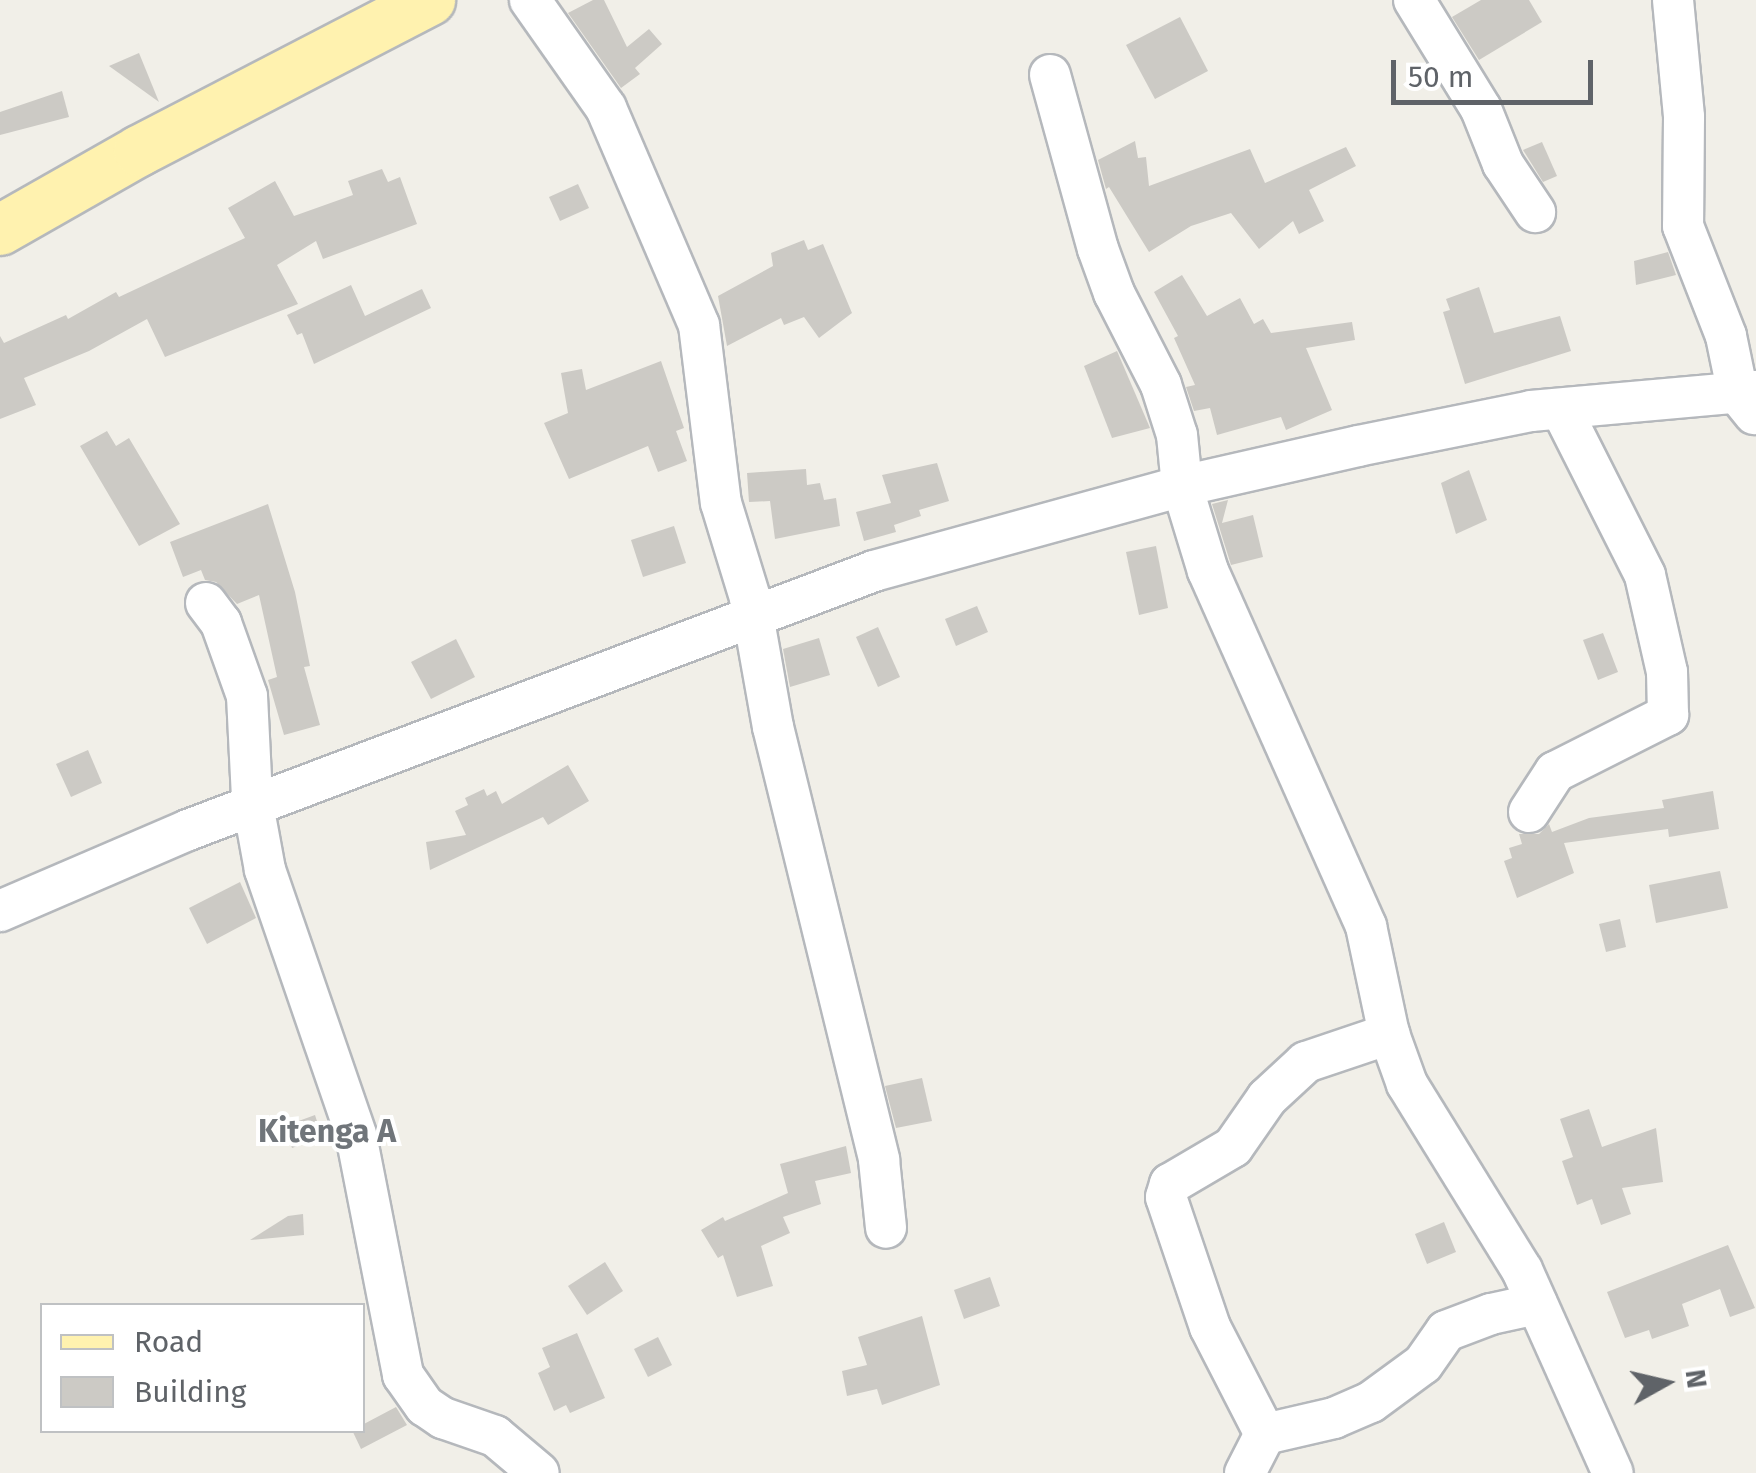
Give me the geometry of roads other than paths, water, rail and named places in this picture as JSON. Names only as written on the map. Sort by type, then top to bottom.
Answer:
[{"type":"main road","points":[[0,230],[139,151],[430,0]]},
{"type":"street","points":[[530,0],[606,108],[699,326],[721,503],[753,618],[773,727],[879,1160],[886,1228]]},
{"type":"street","points":[[1414,0],[1481,109],[1503,164],[1535,212]]},
{"type":"street","points":[[0,911],[253,806],[874,571],[1182,486],[1378,442],[1561,409],[1750,401],[1683,226],[1684,117],[1673,0]]},
{"type":"street","points":[[1050,75],[1098,249],[1114,294],[1160,385],[1177,436],[1182,486],[1240,650],[1366,926],[1382,981],[1389,1034],[1407,1084],[1522,1270],[1613,1473]]},
{"type":"street","points":[[1529,812],[1555,772],[1668,715],[1668,672],[1645,575],[1561,409]]},
{"type":"street","points":[[206,604],[221,622],[246,696],[253,806],[265,870],[356,1135],[403,1375],[425,1406],[443,1418],[494,1436],[539,1473]]},
{"type":"street","points":[[1264,1434],[1210,1326],[1170,1213],[1166,1198],[1170,1184],[1233,1148],[1268,1098],[1306,1062],[1389,1034]]},
{"type":"street","points":[[1264,1434],[1334,1418],[1371,1402],[1423,1364],[1446,1331],[1491,1314],[1537,1304]]},
{"type":"street","points":[[1245,1473],[1264,1434]]},
{"type":"district","name":"Kitenga A","points":[[327,1131]]}]
